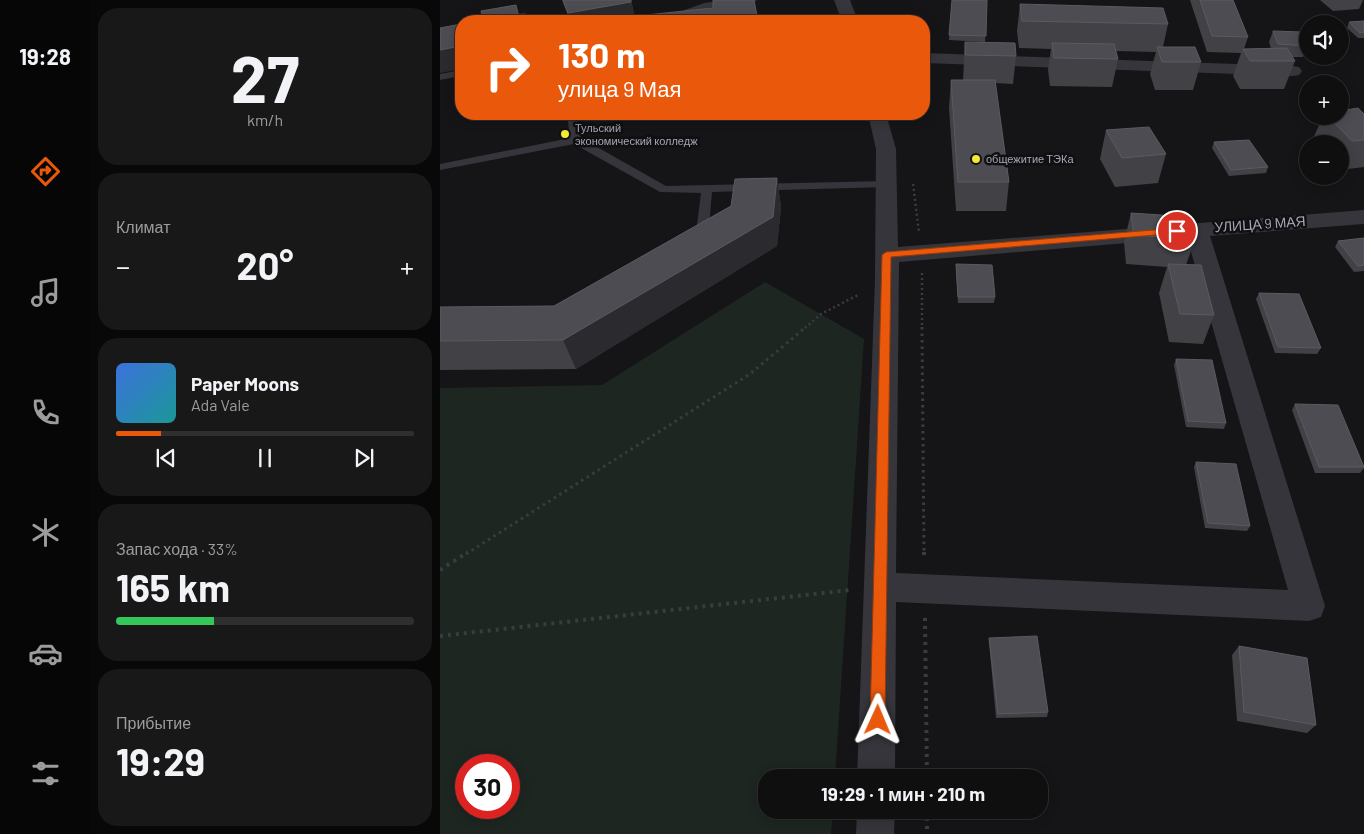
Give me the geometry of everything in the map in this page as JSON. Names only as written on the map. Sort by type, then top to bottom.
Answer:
[{"type":"street","points":[[842,0],[848,15]]},
{"type":"street","points":[[930,58],[1293,71]]},
{"type":"street","points":[[876,769],[887,267],[886,148],[879,120]]},
{"type":"street","name":"УЛИЦА 9 МАЯ","points":[[887,267],[921,252],[1364,217]]},
{"type":"street","points":[[880,587],[1309,606],[1196,229]]},
{"type":"street","points":[[875,834],[876,819]]},
{"type":"lane","points":[[677,15],[707,5],[753,0]]},
{"type":"lane","points":[[440,77],[455,74]]},
{"type":"lane","points":[[573,120],[576,140]]},
{"type":"lane","points":[[440,167],[576,140],[664,190],[886,184]]},
{"type":"lane","points":[[678,242],[703,227],[707,188]]},
{"type":"path","points":[[913,179],[921,252],[926,769]]},
{"type":"path","points":[[440,570],[750,374],[821,314],[887,267]]},
{"type":"path","points":[[440,636],[880,587]]},
{"type":"path","points":[[927,819],[927,834]]},
{"type":"shaded area","points":[[765,282],[864,339],[836,769],[758,769],[758,819],[832,819],[831,834],[440,834],[440,388],[602,385]]},
{"type":"building","points":[[563,0],[631,0],[631,2],[568,13]]},
{"type":"building","points":[[713,0],[754,0],[757,15],[646,15],[713,8]]},
{"type":"building","points":[[952,0],[987,0],[986,36],[949,35]]},
{"type":"building","points":[[1200,0],[1233,0],[1248,37],[1212,36]]},
{"type":"building","points":[[1020,4],[1163,8],[1168,24],[1022,21]]},
{"type":"building","points":[[516,5],[518,15],[482,15],[481,11]]},
{"type":"building","points":[[1364,21],[1364,32],[1360,33],[1349,22]]},
{"type":"building","points":[[455,25],[455,47],[440,50],[440,28]]},
{"type":"building","points":[[1273,31],[1299,32],[1299,45],[1278,44]]},
{"type":"building","points":[[965,42],[1015,43],[1016,56],[965,55]]},
{"type":"building","points":[[1052,43],[1114,44],[1118,59],[1054,58]]},
{"type":"building","points":[[1157,47],[1195,47],[1201,62],[1162,62]]},
{"type":"building","points":[[1287,48],[1295,61],[1250,61],[1243,49]]},
{"type":"building","name":"общежитие ТЭКа","points":[[951,80],[995,80],[1009,182],[958,182]]},
{"type":"building","points":[[1358,108],[1364,114],[1364,140],[1352,141],[1349,135],[1346,135],[1337,125],[1349,125],[1349,110]]},
{"type":"building","points":[[1149,127],[1166,154],[1122,158],[1106,130]]},
{"type":"building","points":[[1249,140],[1268,167],[1231,170],[1214,142]]},
{"type":"building","points":[[777,178],[773,217],[563,340],[440,341],[440,307],[554,306],[731,206],[735,179]]},
{"type":"building","points":[[1131,213],[1191,217],[1195,239],[1134,235]]},
{"type":"building","points":[[1364,238],[1364,265],[1358,266],[1338,241]]},
{"type":"building","points":[[956,264],[992,265],[995,297],[958,297]]},
{"type":"building","points":[[1168,264],[1201,265],[1214,315],[1180,314]]},
{"type":"building","points":[[1259,293],[1299,294],[1321,348],[1278,347]]},
{"type":"building","points":[[1176,359],[1212,360],[1226,423],[1188,421]]},
{"type":"building","points":[[1295,404],[1338,405],[1364,467],[1319,467]]},
{"type":"building","points":[[1196,462],[1236,464],[1250,526],[1208,523]]},
{"type":"building","points":[[1037,636],[1048,712],[998,714],[989,638]]},
{"type":"building","points":[[1239,646],[1307,658],[1316,725],[1244,712]]},
{"type":"place","name":"Тульский экономический колледж","points":[[565,134]]},
{"type":"place","name":"общежитие ТЭКа","points":[[976,159]]},
{"type":"route","points":[[878,720],[886,255],[1177,231]]}]
